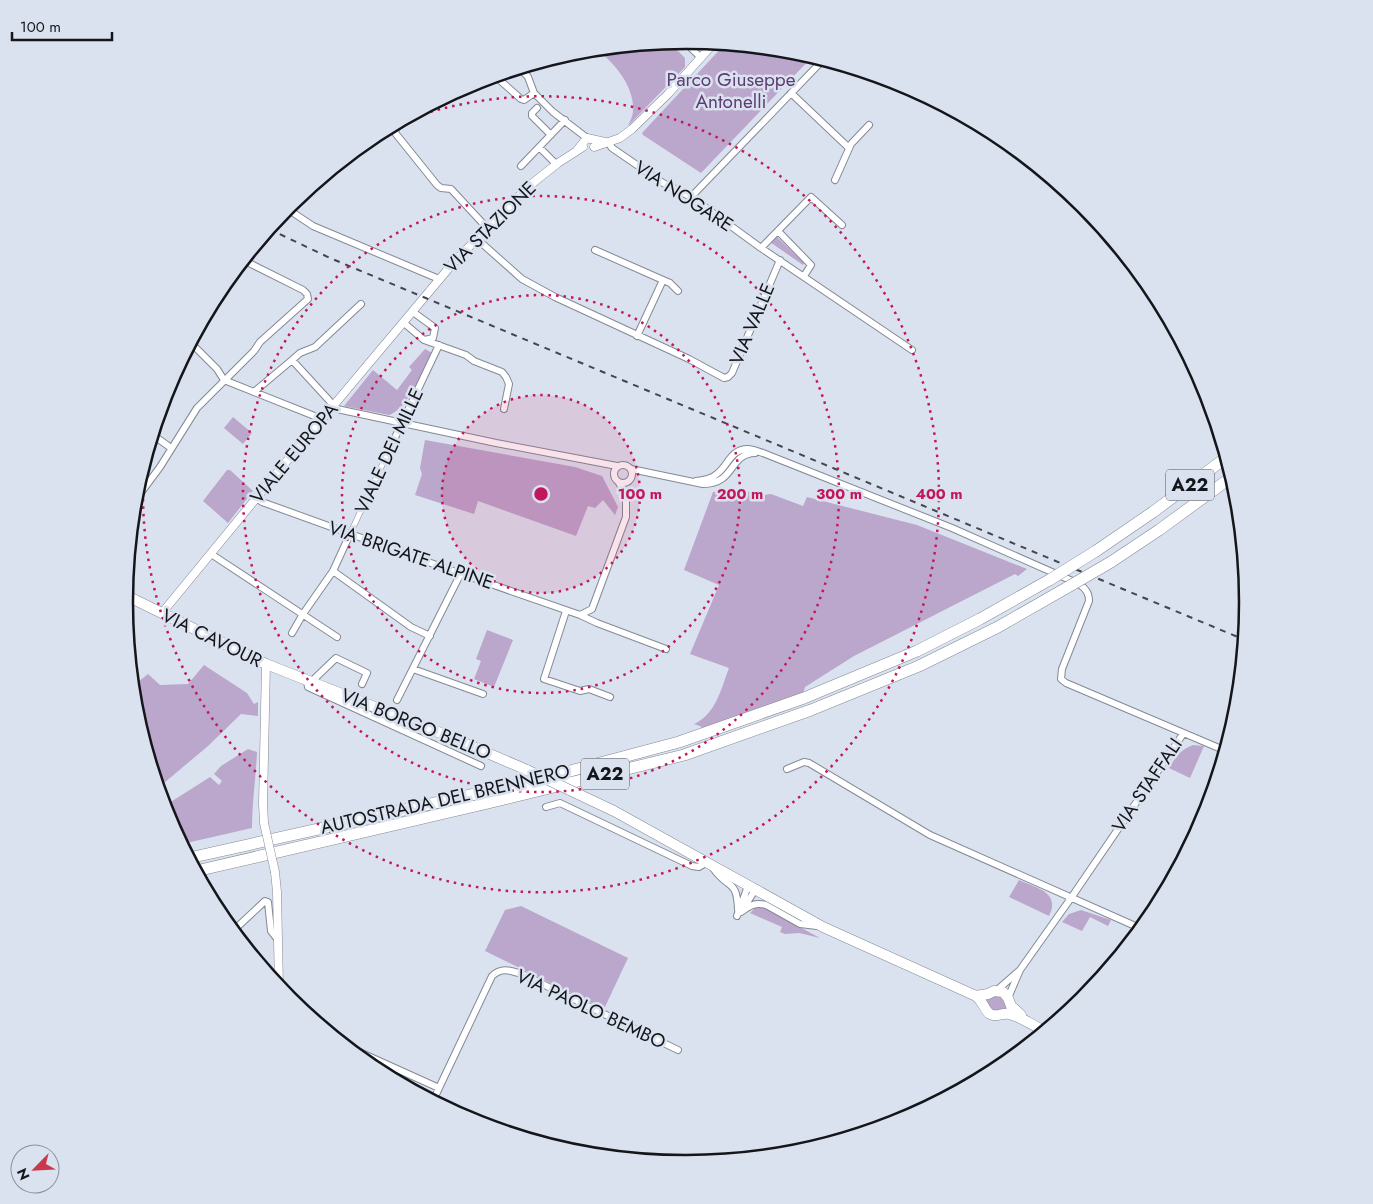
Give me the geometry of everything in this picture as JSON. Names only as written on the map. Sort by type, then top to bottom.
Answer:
[{"type":"highway","name":"AUTOSTRADA DEL BRENNERO","points":[[195,857],[528,782],[680,742],[804,698],[917,651],[980,619],[1096,552],[1221,461]]},
{"type":"highway","name":"AUTOSTRADA DEL BRENNERO","points":[[202,869],[488,803],[684,755],[811,710],[919,666],[998,627],[1111,562],[1226,481]]},
{"type":"main road","name":"VIA CAVOUR","points":[[133,599],[269,666]]},
{"type":"main road","name":"VIA BORGO BELLO","points":[[269,666],[444,734],[527,770],[614,811],[823,927],[986,996],[1003,992],[1015,1011],[1043,1025]]},
{"type":"main road","name":"VIA BORGO BELLO","points":[[986,996],[987,1011],[991,1014],[999,1016],[1010,1014],[1039,1028]]},
{"type":"main road","points":[[1004,1014],[1008,1009],[1009,1000]]},
{"type":"street","points":[[692,49],[700,58]]},
{"type":"street","name":"VIA STAZIONE","points":[[428,294],[439,279],[529,186],[556,164],[586,144],[608,142],[620,138],[632,129],[668,94],[708,50]]},
{"type":"street","points":[[691,198],[818,65]]},
{"type":"street","points":[[525,73],[534,93],[565,120],[586,144]]},
{"type":"street","points":[[501,81],[524,100],[534,93]]},
{"type":"street","points":[[791,92],[849,148]]},
{"type":"street","points":[[536,108],[532,116],[551,134]]},
{"type":"street","points":[[521,166],[565,120]]},
{"type":"street","points":[[835,180],[849,148],[869,124]]},
{"type":"street","points":[[396,132],[437,185],[442,188],[451,188],[488,229]]},
{"type":"street","name":"VIA NOGARE","points":[[608,142],[612,148],[664,183],[691,198],[761,248],[912,350]]},
{"type":"street","points":[[540,148],[556,164]]},
{"type":"street","points":[[761,248],[812,197],[842,225]]},
{"type":"street","points":[[293,213],[314,226],[439,279]]},
{"type":"street","points":[[778,231],[811,266],[804,276]]},
{"type":"street","name":"VIA VALLE","points":[[477,239],[522,279],[637,336],[689,359],[722,378],[728,377],[732,373],[780,260]]},
{"type":"street","points":[[595,250],[670,283],[678,291]]},
{"type":"street","points":[[146,486],[197,408],[260,342],[308,299],[304,290],[249,263]]},
{"type":"street","points":[[637,336],[663,280]]},
{"type":"street","name":"VIALE EUROPA","points":[[162,613],[428,294]]},
{"type":"street","points":[[254,392],[300,353],[315,347],[361,304]]},
{"type":"street","points":[[413,312],[435,328],[433,338],[424,340]]},
{"type":"street","points":[[404,323],[424,340],[502,372],[509,384],[504,409]]},
{"type":"street","name":"VIALE DEI MILLE","points":[[292,633],[333,571],[439,345]]},
{"type":"street","points":[[195,347],[217,369],[224,380],[322,419]]},
{"type":"street","points":[[292,360],[337,409],[496,444],[601,464],[626,465],[631,469],[648,474]]},
{"type":"street","points":[[158,440],[171,448]]},
{"type":"street","name":"VIA STAFFALI","points":[[648,474],[696,481],[703,484],[713,484],[720,482],[728,476],[738,460],[744,456],[752,452],[763,453],[952,528],[1054,572],[1085,588],[1089,594],[1088,608],[1062,669],[1061,679],[1066,683],[1183,734],[1020,970],[1009,1000]]},
{"type":"street","points":[[580,615],[592,609],[626,516],[627,502],[625,492],[614,475],[601,464]]},
{"type":"street","points":[[614,475],[617,466]]},
{"type":"street","points":[[625,492],[630,480],[631,469]]},
{"type":"street","points":[[619,483],[648,474]]},
{"type":"street","name":"VIA BRIGATE ALPINE","points":[[256,498],[262,502],[350,534],[580,615],[596,623],[666,649]]},
{"type":"street","points":[[211,554],[337,637]]},
{"type":"street","points":[[333,571],[411,627],[430,636]]},
{"type":"street","points":[[397,700],[461,573]]},
{"type":"street","points":[[566,611],[544,679],[580,691],[589,689],[610,697]]},
{"type":"street","name":"VIA BORGO BELLO","points":[[362,684],[367,673],[336,658],[309,681],[308,687],[481,766]]},
{"type":"street","points":[[269,666],[262,804],[277,892],[279,975]]},
{"type":"street","points":[[413,669],[483,694]]},
{"type":"street","points":[[1183,734],[1220,749]]},
{"type":"street","points":[[787,769],[804,762],[809,763],[930,835],[1135,926]]},
{"type":"street","points":[[546,808],[560,803],[692,866],[699,867],[709,864]]},
{"type":"street","name":"VIA BORGO BELLO","points":[[709,864],[720,878],[736,889],[739,911],[759,903],[800,924],[823,927]]},
{"type":"street","points":[[739,911],[751,888]]},
{"type":"street","points":[[238,926],[265,901],[268,902],[271,931],[278,940]]},
{"type":"street","name":"VIA PAOLO BEMBO","points":[[436,1095],[492,976],[505,970],[524,975],[678,1050]]},
{"type":"street","name":"VIA STAFFALI","points":[[986,996],[1020,970]]},
{"type":"street","points":[[375,1059],[439,1088]]},
{"type":"green space","points":[[676,49],[685,58],[685,67],[628,126],[633,113],[631,93],[622,76],[604,55]]},
{"type":"green space","name":"Parco Giuseppe Antonelli","points":[[719,50],[759,53],[807,62],[701,173],[642,133]]},
{"type":"green space","points":[[776,236],[804,263],[803,265],[770,242]]},
{"type":"green space","points":[[425,349],[432,353],[409,397],[396,411],[389,415],[344,406],[373,370],[397,390],[412,370],[409,367]]},
{"type":"green space","points":[[233,417],[252,433],[243,444],[224,428]]},
{"type":"green space","points":[[425,440],[575,467],[602,476],[618,507],[615,515],[603,500],[595,508],[588,506],[576,536],[478,501],[474,514],[415,495],[422,474],[420,468]]},
{"type":"green space","points":[[227,470],[230,470],[253,491],[228,523],[203,501]]},
{"type":"green space","points":[[737,489],[763,495],[771,494],[803,506],[807,497],[917,525],[1027,569],[1018,576],[1015,574],[854,656],[805,687],[803,694],[702,728],[694,724],[708,714],[713,707],[729,668],[690,654],[719,585],[684,570],[713,492]]},
{"type":"green space","points":[[487,630],[513,640],[494,687],[474,679],[481,661],[476,659]]},
{"type":"green space","points":[[204,665],[247,693],[254,704],[258,702],[258,716],[241,714],[208,746],[164,783],[152,745],[139,681],[148,674],[160,685],[188,684]]},
{"type":"green space","points":[[1193,745],[1204,746],[1190,778],[1169,768],[1176,757]]},
{"type":"green space","points":[[248,749],[257,752],[252,828],[188,843],[171,802],[210,777],[219,785],[222,781],[214,774],[221,766]]},
{"type":"green space","points":[[1019,880],[1045,892],[1049,896],[1052,901],[1052,908],[1049,916],[1009,897]]},
{"type":"green space","points":[[521,906],[628,958],[604,1009],[485,951],[505,910]]},
{"type":"green space","points":[[763,907],[820,938],[799,933],[785,934],[780,932],[782,927],[750,913],[755,908]]},
{"type":"green space","points":[[1081,910],[1111,920],[1108,926],[1090,917],[1082,931],[1062,922],[1069,914]]},
{"type":"green space","points":[[1000,992],[1007,1006],[1006,1009],[994,1013],[986,1002],[987,998]]},
{"type":"railway","points":[[276,232],[330,258],[1239,638]]}]
